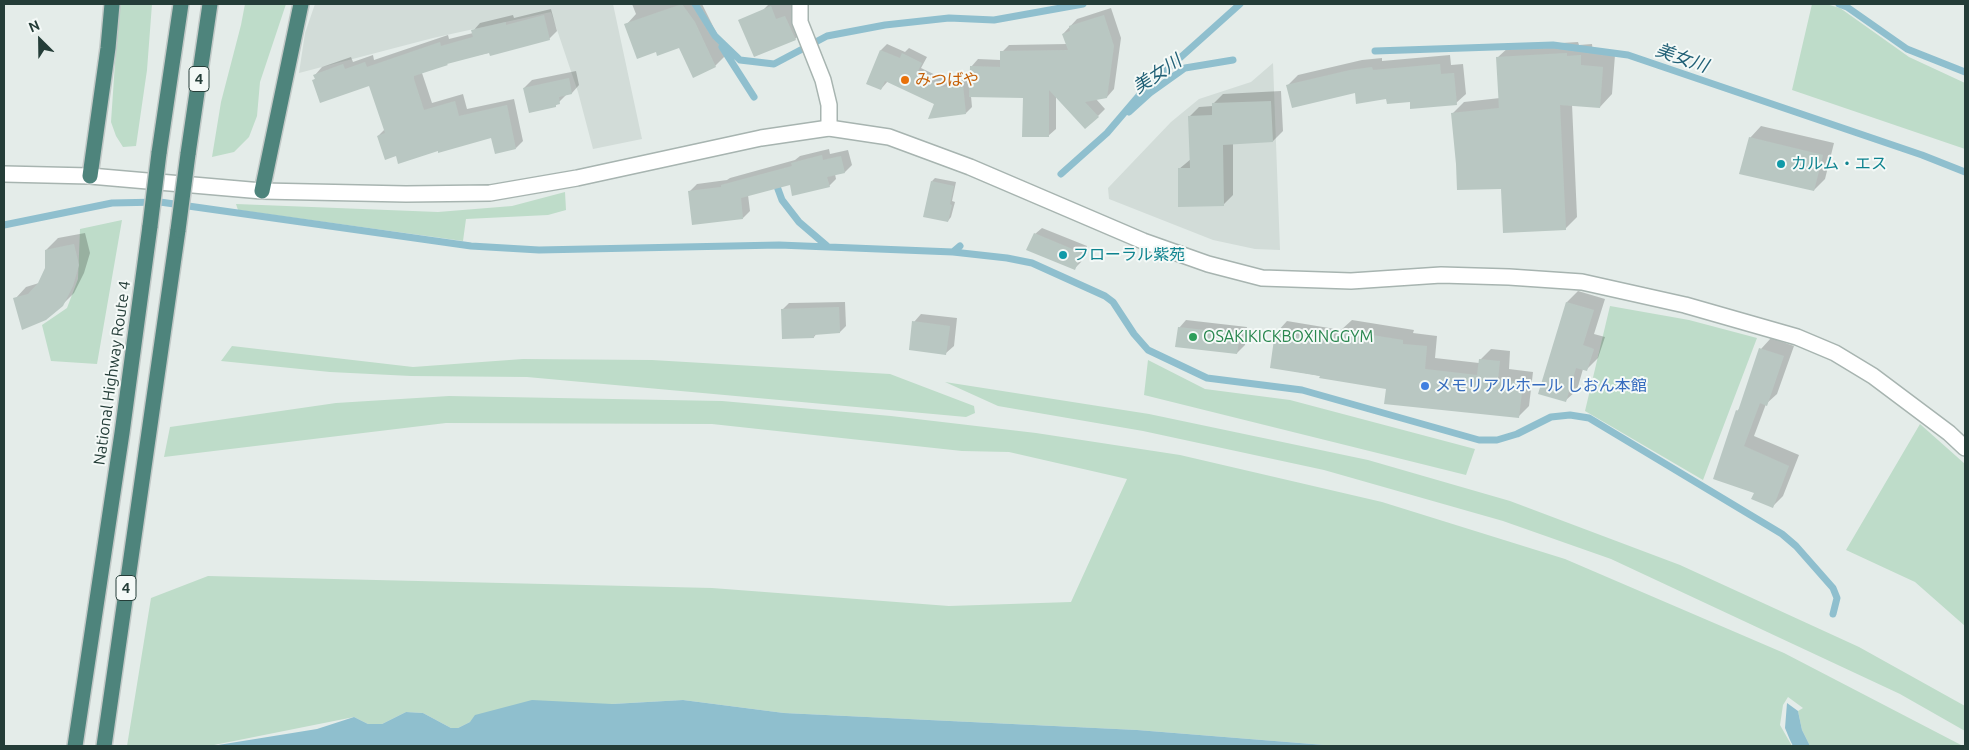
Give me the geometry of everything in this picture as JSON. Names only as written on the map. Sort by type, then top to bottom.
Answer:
[{"type":"highway","points":[[90,176],[108,48],[112,4]]},
{"type":"highway","points":[[178,4],[179,19]]},
{"type":"highway","name":"National Highway Route 4","points":[[75,746],[122,433],[182,4]]},
{"type":"highway","name":"4","points":[[104,746],[210,4]]},
{"type":"highway","points":[[262,191],[301,4]]},
{"type":"street","points":[[800,4],[800,22],[814,56],[829,105],[829,128]]},
{"type":"street","points":[[4,174],[90,176],[262,191],[406,194],[490,193],[577,178],[761,138],[829,128],[889,137],[970,167],[1143,241],[1208,264],[1262,278],[1351,281],[1441,275],[1509,277],[1582,282],[1694,307],[1797,337],[1836,353],[1874,376],[1949,433],[1965,448]]},
{"type":"shaded area","points":[[315,4],[613,4],[642,139],[593,149],[578,92],[551,12],[433,38],[299,73],[305,33]]},
{"type":"shaded area","points":[[1273,63],[1280,250],[1255,249],[1213,240],[1109,199],[1108,188],[1171,122],[1199,99],[1251,82]]},
{"type":"green space","points":[[119,4],[152,4],[147,70],[136,146],[123,147],[116,136],[111,122]]},
{"type":"green space","points":[[245,4],[286,4],[260,82],[257,116],[249,137],[234,152],[212,157],[221,102]]},
{"type":"green space","points":[[1812,4],[1826,4],[1840,8],[1909,57],[1965,83],[1965,149],[1792,90]]},
{"type":"green space","points":[[565,192],[566,210],[548,215],[466,219],[463,241],[238,210],[236,204],[438,212],[512,206]]},
{"type":"green space","points":[[122,220],[97,364],[51,361],[42,325],[67,308],[78,279],[80,229]]},
{"type":"green space","points":[[1610,306],[1689,320],[1757,338],[1703,480],[1585,411]]},
{"type":"green space","points":[[232,346],[413,367],[523,359],[652,360],[890,374],[974,406],[975,413],[966,417],[527,377],[411,376],[330,372],[221,361]]},
{"type":"green space","points":[[1148,360],[1205,389],[1290,400],[1475,449],[1466,475],[1144,395]]},
{"type":"green space","points":[[945,382],[1149,414],[1368,460],[1510,501],[1680,565],[1859,647],[1965,706],[1965,731],[1900,694],[1611,559],[1503,521],[1324,470],[1143,431],[998,406]]},
{"type":"green space","points":[[449,396],[722,401],[891,416],[1036,433],[1180,455],[1382,502],[1565,559],[1784,653],[1963,746],[1810,746],[1802,730],[1798,711],[1803,708],[1788,697],[1783,705],[1780,725],[1792,746],[1337,746],[1137,730],[784,713],[683,700],[612,704],[470,722],[458,728],[451,728],[423,713],[406,712],[382,724],[368,724],[354,717],[209,746],[127,746],[151,598],[208,576],[712,588],[949,606],[1071,602],[1127,479],[1009,452],[962,451],[712,424],[446,423],[164,457],[170,427],[336,403]]},
{"type":"green space","points":[[1920,424],[1965,464],[1965,626],[1915,582],[1846,550]]},
{"type":"water","points":[[532,700],[612,704],[683,700],[784,713],[1137,730],[1337,746],[212,746],[317,729],[354,717],[368,724],[382,724],[406,712],[423,713],[451,728],[458,728],[470,722],[475,715]]},
{"type":"water","points":[[1787,703],[1798,711],[1802,730],[1810,746],[1793,746],[1785,728]]},
{"type":"building","points":[[682,4],[695,22],[716,67],[693,78],[679,48],[657,56],[656,52],[637,59],[624,24]]},
{"type":"building","points":[[771,6],[776,19],[785,16],[796,40],[754,57],[738,20]]},
{"type":"building","points":[[544,15],[550,40],[490,56],[489,53],[447,64],[414,76],[424,110],[455,101],[459,116],[507,105],[516,149],[495,154],[491,138],[438,153],[438,151],[398,164],[396,156],[385,160],[377,136],[385,133],[369,86],[320,103],[312,80],[315,79],[313,75],[343,64],[345,69],[365,62],[367,67],[440,42],[441,46],[473,37],[471,30],[506,22],[506,25]]},
{"type":"building","points":[[1104,15],[1114,46],[1107,98],[1085,102],[1099,117],[1085,129],[1049,90],[1049,137],[1022,137],[1023,98],[969,97],[970,66],[1000,67],[1000,51],[1068,50],[1062,34],[1070,31],[1069,26]]},
{"type":"building","points":[[880,50],[900,58],[902,53],[922,63],[916,75],[943,87],[963,85],[966,114],[928,119],[934,104],[885,81],[881,90],[866,84]]},
{"type":"building","points":[[1567,53],[1567,56],[1581,55],[1581,65],[1603,67],[1600,108],[1560,105],[1566,230],[1503,233],[1501,189],[1457,190],[1451,113],[1499,108],[1496,57]]},
{"type":"building","points":[[1440,64],[1441,74],[1454,73],[1457,105],[1410,109],[1410,102],[1387,104],[1386,99],[1356,104],[1355,93],[1292,108],[1286,85],[1350,70],[1372,67],[1373,70]]},
{"type":"building","points":[[569,78],[572,94],[559,97],[560,104],[556,105],[556,107],[529,113],[523,88]]},
{"type":"building","points":[[1271,101],[1273,142],[1223,145],[1224,206],[1178,207],[1178,168],[1190,168],[1188,116],[1212,115],[1212,103]]},
{"type":"building","name":"カルム・エス","points":[[1749,137],[1823,155],[1814,191],[1739,174]]},
{"type":"building","points":[[822,155],[823,160],[841,156],[845,173],[827,177],[830,187],[792,196],[790,185],[741,198],[743,219],[692,225],[688,191],[721,187],[721,185],[792,166],[791,163]]},
{"type":"building","points":[[931,181],[954,186],[948,222],[923,217]]},
{"type":"building","name":"フローラル紫苑","points":[[1034,233],[1082,253],[1075,270],[1026,250]]},
{"type":"building","points":[[74,244],[79,265],[73,286],[63,306],[46,320],[22,330],[13,298],[28,294],[38,283],[45,268],[45,250]]},
{"type":"building","points":[[1566,302],[1594,310],[1583,345],[1594,349],[1587,371],[1576,368],[1566,402],[1538,394]]},
{"type":"building","points":[[839,307],[840,333],[814,335],[814,338],[782,339],[781,309]]},
{"type":"building","points":[[912,321],[950,326],[946,355],[909,350]]},
{"type":"building","points":[[1178,327],[1240,334],[1237,354],[1175,347]]},
{"type":"building","points":[[1340,330],[1403,340],[1403,344],[1427,346],[1425,369],[1477,375],[1479,359],[1500,361],[1498,380],[1523,382],[1519,418],[1384,404],[1386,389],[1270,368],[1275,332],[1338,342]]},
{"type":"building","points":[[1759,348],[1784,356],[1767,406],[1760,403],[1744,446],[1789,466],[1773,508],[1751,499],[1754,493],[1713,479]]},
{"type":"waterway","points":[[695,4],[715,36],[740,60],[774,64],[827,36],[885,25],[949,18],[994,20],[1083,4]]},
{"type":"waterway","points":[[1061,174],[1107,133],[1142,92],[1240,4]]},
{"type":"waterway","points":[[1839,4],[1847,7],[1907,49],[1965,72]]},
{"type":"waterway","name":"美女川","points":[[1375,51],[1553,45],[1628,55],[1922,155],[1965,172]]},
{"type":"waterway","points":[[722,47],[754,97]]},
{"type":"waterway","name":"美女川","points":[[1129,112],[1150,93],[1185,68],[1233,60]]},
{"type":"waterway","points":[[775,181],[782,200],[799,222],[827,246]]},
{"type":"waterway","points":[[4,225],[112,203],[160,202],[471,246],[539,250],[779,245],[953,252],[960,246]]},
{"type":"waterway","points":[[953,252],[1007,258],[1032,263],[1105,296],[1113,302],[1134,334],[1148,350],[1207,378],[1302,390],[1479,440],[1497,440],[1517,434],[1551,417],[1570,415],[1589,418],[1782,534],[1796,546],[1833,588],[1837,598],[1833,614]]},
{"type":"place","name":"みつばや","points":[[905,80]]},
{"type":"place","name":"カルム・エス","points":[[1781,164]]},
{"type":"place","name":"フローラル紫苑","points":[[1063,255]]},
{"type":"place","name":"OSAKIKICKBOXINGGYM","points":[[1193,337]]},
{"type":"place","name":"メモリアルホール しおん本館","points":[[1425,386]]}]
